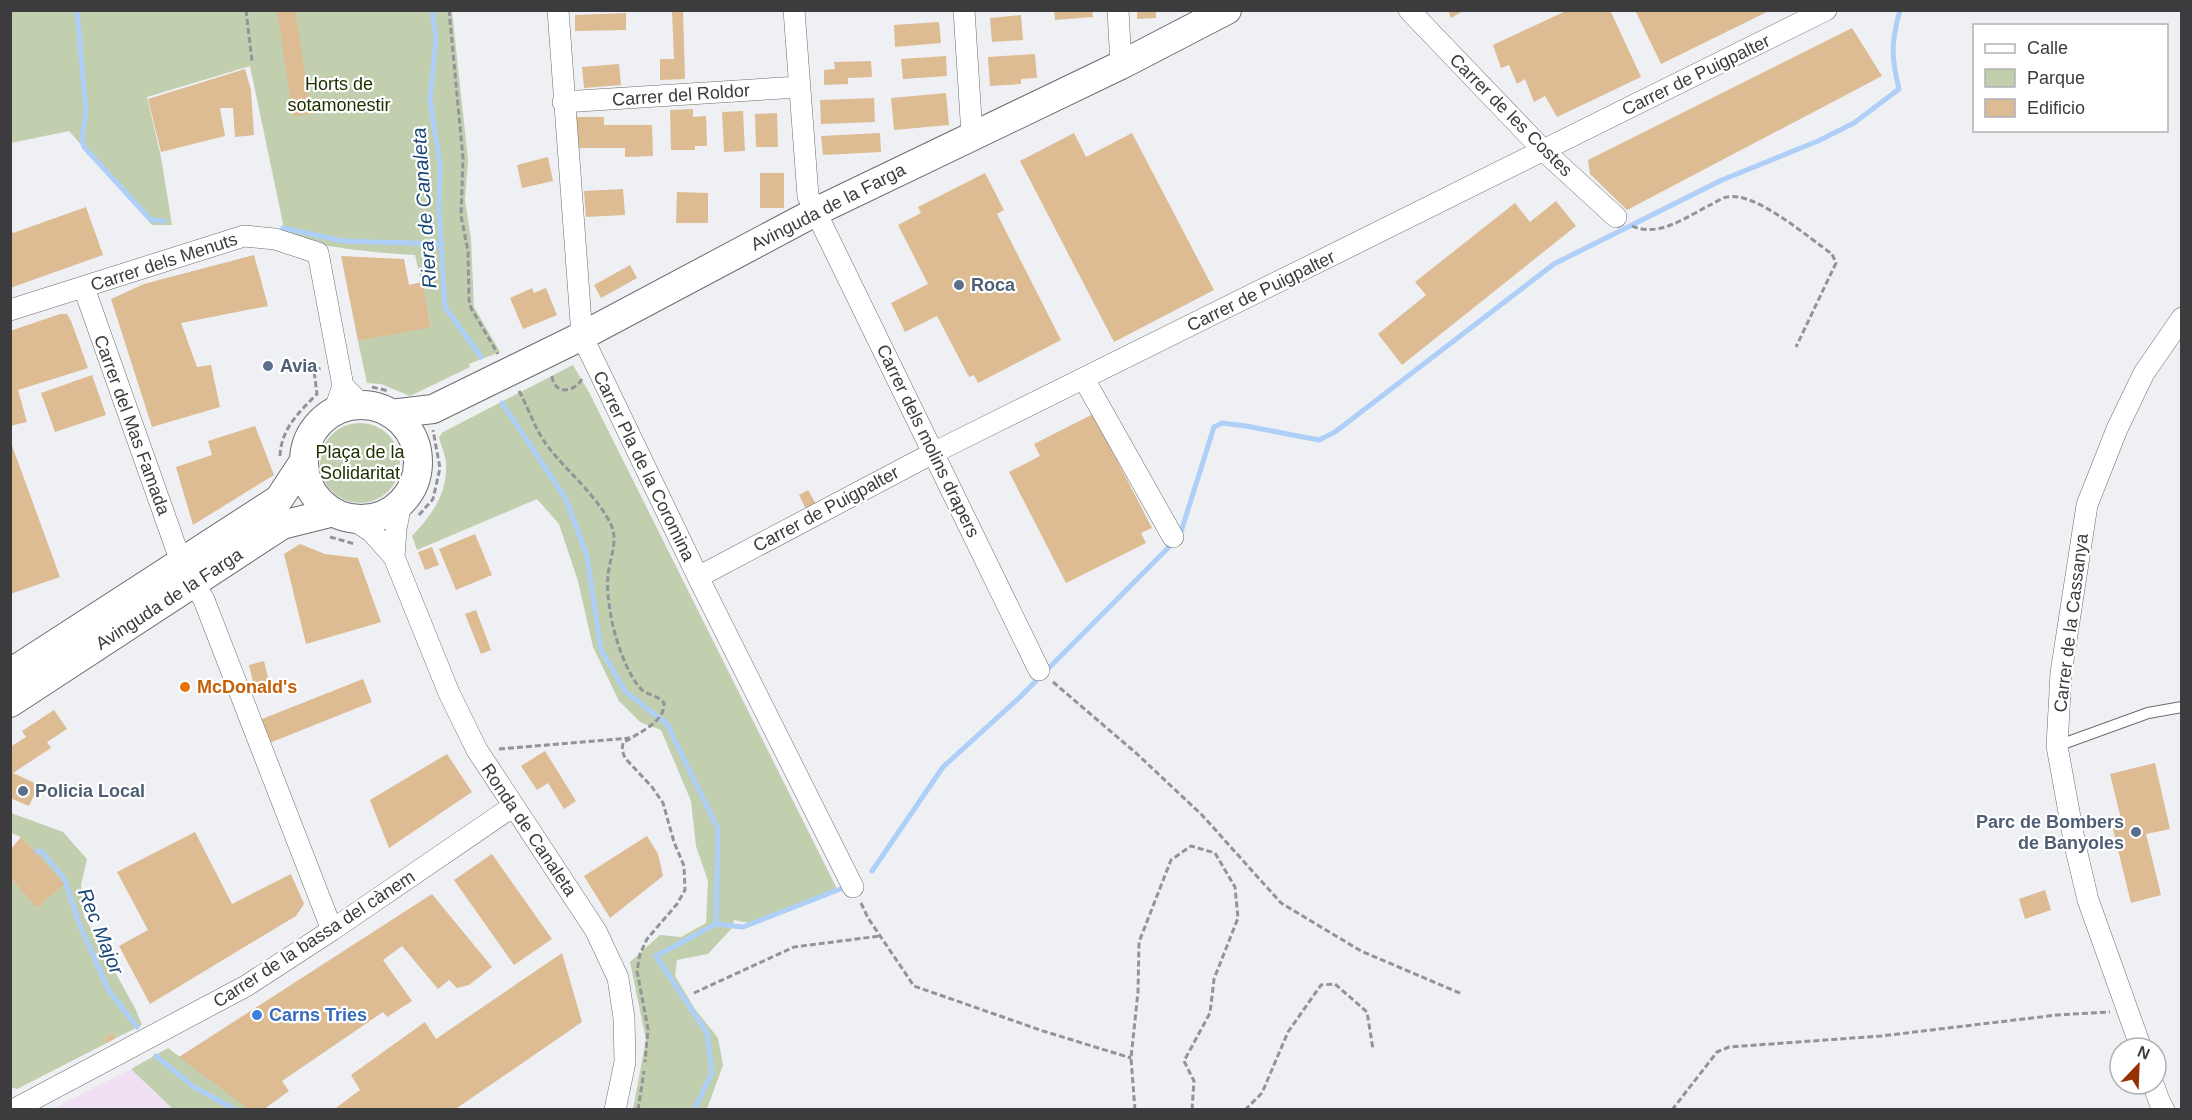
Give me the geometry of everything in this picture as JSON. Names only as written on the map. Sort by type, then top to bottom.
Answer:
[{"type":"street","name":"Carrer Pla de la Coromina","points":[[558,10],[582,336],[698,577],[853,887]]},
{"type":"street","name":"Carrer dels molins drapers","points":[[794,10],[808,196],[1039,670]]},
{"type":"street","points":[[964,10],[972,135]]},
{"type":"street","points":[[1118,10],[1121,65]]},
{"type":"street","name":"Avinguda de la Farga","points":[[413,438],[433,409],[582,336],[817,211],[1121,65],[1227,10]]},
{"type":"street","name":"Carrer de les Costes","points":[[1408,10],[1544,151],[1616,217]]},
{"type":"street","name":"Carrer de Puigpalter","points":[[698,577],[933,453],[1826,10]]},
{"type":"street","name":"Carrer del Roldor","points":[[564,102],[799,87]]},
{"type":"street","name":"Carrer dels Menuts","points":[[10,310],[244,237],[275,239],[318,253],[339,365]]},
{"type":"street","name":"Carrer del Mas Famada","points":[[84,288],[188,572],[204,600],[332,930]]},
{"type":"street","name":"Carrer de la Cassanya","points":[[2137,1036],[2088,900],[2074,845],[2057,746],[2061,673],[2086,505],[2116,429],[2144,373],[2181,318]]},
{"type":"street","points":[[339,365],[351,397],[377,407],[394,405],[413,438],[418,455],[417,472],[412,489],[401,503],[387,513],[369,518],[343,515],[321,503],[306,477],[292,461],[307,444],[315,428],[351,397]]},
{"type":"street","points":[[1084,379],[1173,537]]},
{"type":"street","name":"Avinguda de la Farga","points":[[394,405],[433,409]]},
{"type":"street","name":"Avinguda de la Farga","points":[[10,703],[188,572],[279,499],[292,461]]},
{"type":"street","name":"Ronda de Canaleta","points":[[394,557],[401,503]]},
{"type":"street","name":"Avinguda de la Farga","points":[[12,668],[188,572],[282,525],[343,515]]},
{"type":"street","name":"Ronda de Canaleta","points":[[343,515],[372,532],[394,557],[449,693],[477,750],[512,807],[596,931],[618,978],[624,1018],[625,1062],[615,1110]]},
{"type":"street","name":"Carrer de la bassa del cànem","points":[[13,1110],[246,986],[512,807]]},
{"type":"street","points":[[2157,1096],[2164,1110]]},
{"type":"lane","points":[[2057,746],[2148,713],[2181,707]]},
{"type":"path","points":[[246,10],[252,61]]},
{"type":"path","points":[[449,10],[463,158],[461,216],[468,251],[471,308],[508,371],[547,446],[599,506],[611,525],[615,537],[608,575],[607,596],[610,621],[633,677],[643,691],[664,703],[660,716],[640,734],[623,743],[622,750],[663,803],[674,842],[684,866],[685,890],[677,904],[647,939],[640,954],[637,971],[648,1029],[638,1110]]},
{"type":"path","points":[[1616,217],[1634,228],[1648,231],[1660,229],[1727,197],[1748,200],[1768,208],[1832,254],[1836,263],[1796,347]]},
{"type":"path","points":[[292,461],[281,442],[295,416],[317,394],[314,370],[339,365]]},
{"type":"path","points":[[551,372],[552,382],[559,389],[569,391],[578,387],[583,379],[581,369]]},
{"type":"path","points":[[351,397],[387,390],[394,405]]},
{"type":"path","points":[[1039,670],[1136,753],[1202,815],[1281,903],[1361,951],[1462,994]]},
{"type":"path","points":[[477,750],[630,738]]},
{"type":"path","points":[[1135,1110],[1131,1058],[1138,992],[1139,942],[1171,860],[1191,846],[1215,853],[1235,887],[1238,918],[1214,979],[1210,1013],[1184,1061],[1194,1081],[1192,1110]]},
{"type":"path","points":[[853,887],[868,918],[914,986],[1043,1031],[1131,1058]]},
{"type":"path","points":[[694,993],[794,947],[880,936]]},
{"type":"path","points":[[1245,1110],[1262,1093],[1288,1032],[1321,985],[1335,984],[1366,1012],[1373,1049]]},
{"type":"path","points":[[1672,1110],[1717,1052],[1729,1047],[1881,1036],[2057,1015],[2128,1011]]},
{"type":"shaded area","points":[[131,1069],[173,1109],[50,1110]]},
{"type":"green space","name":"Horts de sotamonestir","points":[[11,11],[452,11],[468,160],[465,200],[471,239],[474,307],[500,352],[469,364],[470,367],[410,396],[381,384],[367,383],[358,341],[431,326],[415,255],[350,249],[286,238],[250,66],[147,97],[161,157],[172,225],[152,225],[69,131],[11,143]]},
{"type":"green space","points":[[573,365],[590,394],[838,891],[749,923],[734,920],[732,928],[708,954],[677,960],[675,976],[695,1009],[718,1038],[723,1065],[707,1109],[633,1109],[646,1040],[630,962],[660,935],[681,937],[706,923],[708,881],[696,846],[691,801],[661,730],[640,722],[619,701],[593,647],[578,581],[559,524],[537,499],[417,550],[412,536],[431,513],[444,486],[446,462],[439,437],[443,432]]},
{"type":"green space","name":"Plaça de la Solidaritat","points":[[360,423],[375,426],[388,435],[397,448],[400,463],[397,478],[388,491],[375,500],[360,503],[345,500],[332,491],[323,478],[320,463],[323,448],[332,435],[345,426]]},
{"type":"green space","points":[[11,813],[63,832],[87,859],[81,885],[84,916],[142,1025],[116,1038],[113,1033],[104,1038],[107,1043],[17,1089],[10,1087],[10,878],[37,908],[63,884],[21,837],[11,833]]},
{"type":"green space","points":[[168,1048],[250,1109],[173,1109],[131,1069]]},
{"type":"building","points":[[277,10],[295,10],[312,114],[293,116]]},
{"type":"building","points":[[672,10],[683,10],[685,79],[660,80],[660,59],[674,59]]},
{"type":"building","points":[[1054,10],[1092,10],[1093,17],[1055,20]]},
{"type":"building","points":[[1137,10],[1156,10],[1156,18],[1137,19]]},
{"type":"building","points":[[1448,10],[1465,10],[1451,18]]},
{"type":"building","points":[[1568,10],[1610,10],[1641,77],[1557,117],[1545,96],[1534,102],[1525,79],[1517,84],[1509,65],[1501,68],[1493,45]]},
{"type":"building","points":[[1635,10],[1771,10],[1661,64]]},
{"type":"building","points":[[626,13],[626,30],[575,31],[575,15]]},
{"type":"building","points":[[1021,15],[1023,40],[992,42],[990,18]]},
{"type":"building","points":[[939,22],[941,43],[895,47],[894,25]]},
{"type":"building","points":[[1852,28],[1882,76],[1627,210],[1590,174],[1588,160]]},
{"type":"building","points":[[1035,54],[1037,78],[1021,79],[1021,84],[990,86],[988,57]]},
{"type":"building","points":[[946,56],[947,76],[903,79],[901,59]]},
{"type":"building","points":[[871,61],[872,77],[848,78],[848,84],[824,85],[824,70],[835,69],[834,62]]},
{"type":"building","points":[[619,64],[621,85],[584,88],[582,67]]},
{"type":"building","points":[[245,69],[251,90],[254,135],[235,137],[233,108],[220,108],[225,136],[161,152],[148,99]]},
{"type":"building","points":[[946,93],[949,125],[894,130],[891,98]]},
{"type":"building","points":[[874,98],[875,122],[821,124],[820,100]]},
{"type":"building","points":[[693,109],[693,117],[706,116],[707,146],[695,146],[695,150],[671,150],[670,110]]},
{"type":"building","points":[[743,111],[745,151],[724,152],[722,112]]},
{"type":"building","points":[[777,113],[778,147],[756,147],[755,114]]},
{"type":"building","points":[[576,117],[604,117],[604,125],[652,125],[653,156],[625,157],[625,148],[577,148]]},
{"type":"building","points":[[880,133],[881,152],[823,155],[821,136]]},
{"type":"building","points":[[1074,133],[1086,157],[1132,133],[1214,290],[1114,342],[1020,161]]},
{"type":"building","points":[[548,157],[553,181],[522,188],[517,165]]},
{"type":"building","points":[[760,173],[784,173],[784,208],[760,208]]},
{"type":"building","points":[[985,173],[1004,210],[997,214],[1061,340],[978,383],[974,375],[969,377],[937,316],[905,332],[891,303],[928,284],[898,225],[921,213],[918,207]]},
{"type":"building","points":[[623,189],[625,215],[586,217],[584,191]]},
{"type":"building","points":[[677,192],[708,193],[708,223],[676,223]]},
{"type":"building","points":[[1556,201],[1576,226],[1402,365],[1378,334],[1426,295],[1415,282],[1515,203],[1530,222]]},
{"type":"building","points":[[86,207],[103,255],[10,288],[10,228],[13,233]]},
{"type":"building","points":[[254,255],[268,306],[181,323],[197,367],[211,365],[220,407],[152,427],[111,299],[144,284]]},
{"type":"building","points":[[341,256],[404,259],[409,285],[422,282],[431,327],[358,341]]},
{"type":"building","points":[[630,265],[637,278],[601,298],[594,285]]},
{"type":"building","points":[[532,288],[534,293],[546,288],[557,315],[523,329],[510,298]]},
{"type":"building","points":[[60,314],[67,314],[71,321],[88,368],[18,390],[27,422],[10,426],[10,331]]},
{"type":"building","points":[[92,375],[106,415],[55,432],[41,393]]},
{"type":"building","points":[[1093,414],[1152,528],[1141,533],[1146,543],[1066,583],[1009,472],[1040,456],[1034,444]]},
{"type":"building","points":[[255,426],[274,475],[193,525],[176,467],[212,455],[208,441]]},
{"type":"building","points":[[10,440],[60,577],[10,594]]},
{"type":"building","points":[[808,490],[816,504],[806,509],[799,495]]},
{"type":"building","points":[[475,534],[492,575],[456,590],[439,549]]},
{"type":"building","points":[[300,544],[325,554],[358,558],[381,622],[306,644],[284,554]]},
{"type":"building","points":[[432,547],[439,565],[425,570],[418,552]]},
{"type":"building","points":[[476,610],[491,650],[481,654],[465,614]]},
{"type":"building","points":[[264,661],[269,682],[254,686],[249,665]]},
{"type":"building","points":[[363,679],[372,702],[267,744],[257,721]]},
{"type":"building","points":[[54,710],[67,729],[47,742],[51,748],[13,773],[39,785],[29,806],[10,798],[10,747],[26,737],[22,731]]},
{"type":"building","points":[[545,751],[576,801],[564,809],[548,783],[537,790],[521,766]]},
{"type":"building","points":[[447,754],[472,792],[389,848],[370,800]]},
{"type":"building","name":"Parc de Bombers de Banyoles","points":[[2155,763],[2170,829],[2146,834],[2161,895],[2131,903],[2112,825],[2122,823],[2110,774]]},
{"type":"building","points":[[195,832],[232,904],[291,874],[304,904],[296,916],[150,1004],[119,946],[148,930],[117,872]]},
{"type":"building","points":[[647,836],[658,854],[663,876],[610,918],[584,876]]},
{"type":"building","points":[[21,837],[64,884],[37,908],[10,878],[10,850]]},
{"type":"building","points":[[492,854],[552,939],[514,965],[454,880]]},
{"type":"building","points":[[2045,890],[2051,910],[2025,919],[2019,899]]},
{"type":"building","points":[[432,894],[492,967],[469,985],[457,988],[449,980],[438,989],[402,946],[383,960],[412,1001],[387,1017],[383,1012],[282,1081],[289,1091],[263,1110],[250,1110],[179,1057]]},
{"type":"building","points":[[562,953],[582,1022],[454,1110],[333,1110],[360,1090],[351,1075],[425,1022],[436,1039]]},
{"type":"building","points":[[113,1033],[116,1038],[107,1043],[104,1038]]},
{"type":"waterway","points":[[77,10],[86,112],[82,140],[84,147],[151,220],[164,221]]},
{"type":"waterway","name":"Riera de Canaleta","points":[[432,10],[436,38],[430,100],[440,164],[439,211],[445,307],[481,357]]},
{"type":"waterway","points":[[1180,535],[1214,427],[1222,423],[1319,440],[1335,432],[1554,264],[1722,180],[1818,141],[1854,123],[1899,89],[1893,50],[1900,10]]},
{"type":"waterway","points":[[283,228],[343,241],[442,244]]},
{"type":"waterway","name":"Riera de Canaleta","points":[[502,403],[566,499],[587,556],[601,650],[626,692],[667,724],[718,829],[716,924],[656,956],[707,1033],[712,1073],[694,1110]]},
{"type":"waterway","points":[[872,871],[943,767],[1020,697],[1174,542]]},
{"type":"waterway","name":"Rec Major","points":[[35,852],[41,851],[64,878],[80,926],[109,991],[137,1027]]},
{"type":"waterway","points":[[716,924],[743,927],[843,888]]},
{"type":"waterway","name":"Rec Major","points":[[156,1056],[194,1087],[236,1110]]},
{"type":"place","name":"Roca","points":[[959,285]]},
{"type":"place","name":"Avia","points":[[268,366]]},
{"type":"place","name":"McDonald's","points":[[185,687]]},
{"type":"place","name":"Policia Local","points":[[23,791]]},
{"type":"place","name":"Parc de Bombers de Banyoles","points":[[2136,832]]},
{"type":"place","name":"Carns Tries","points":[[257,1015]]}]
